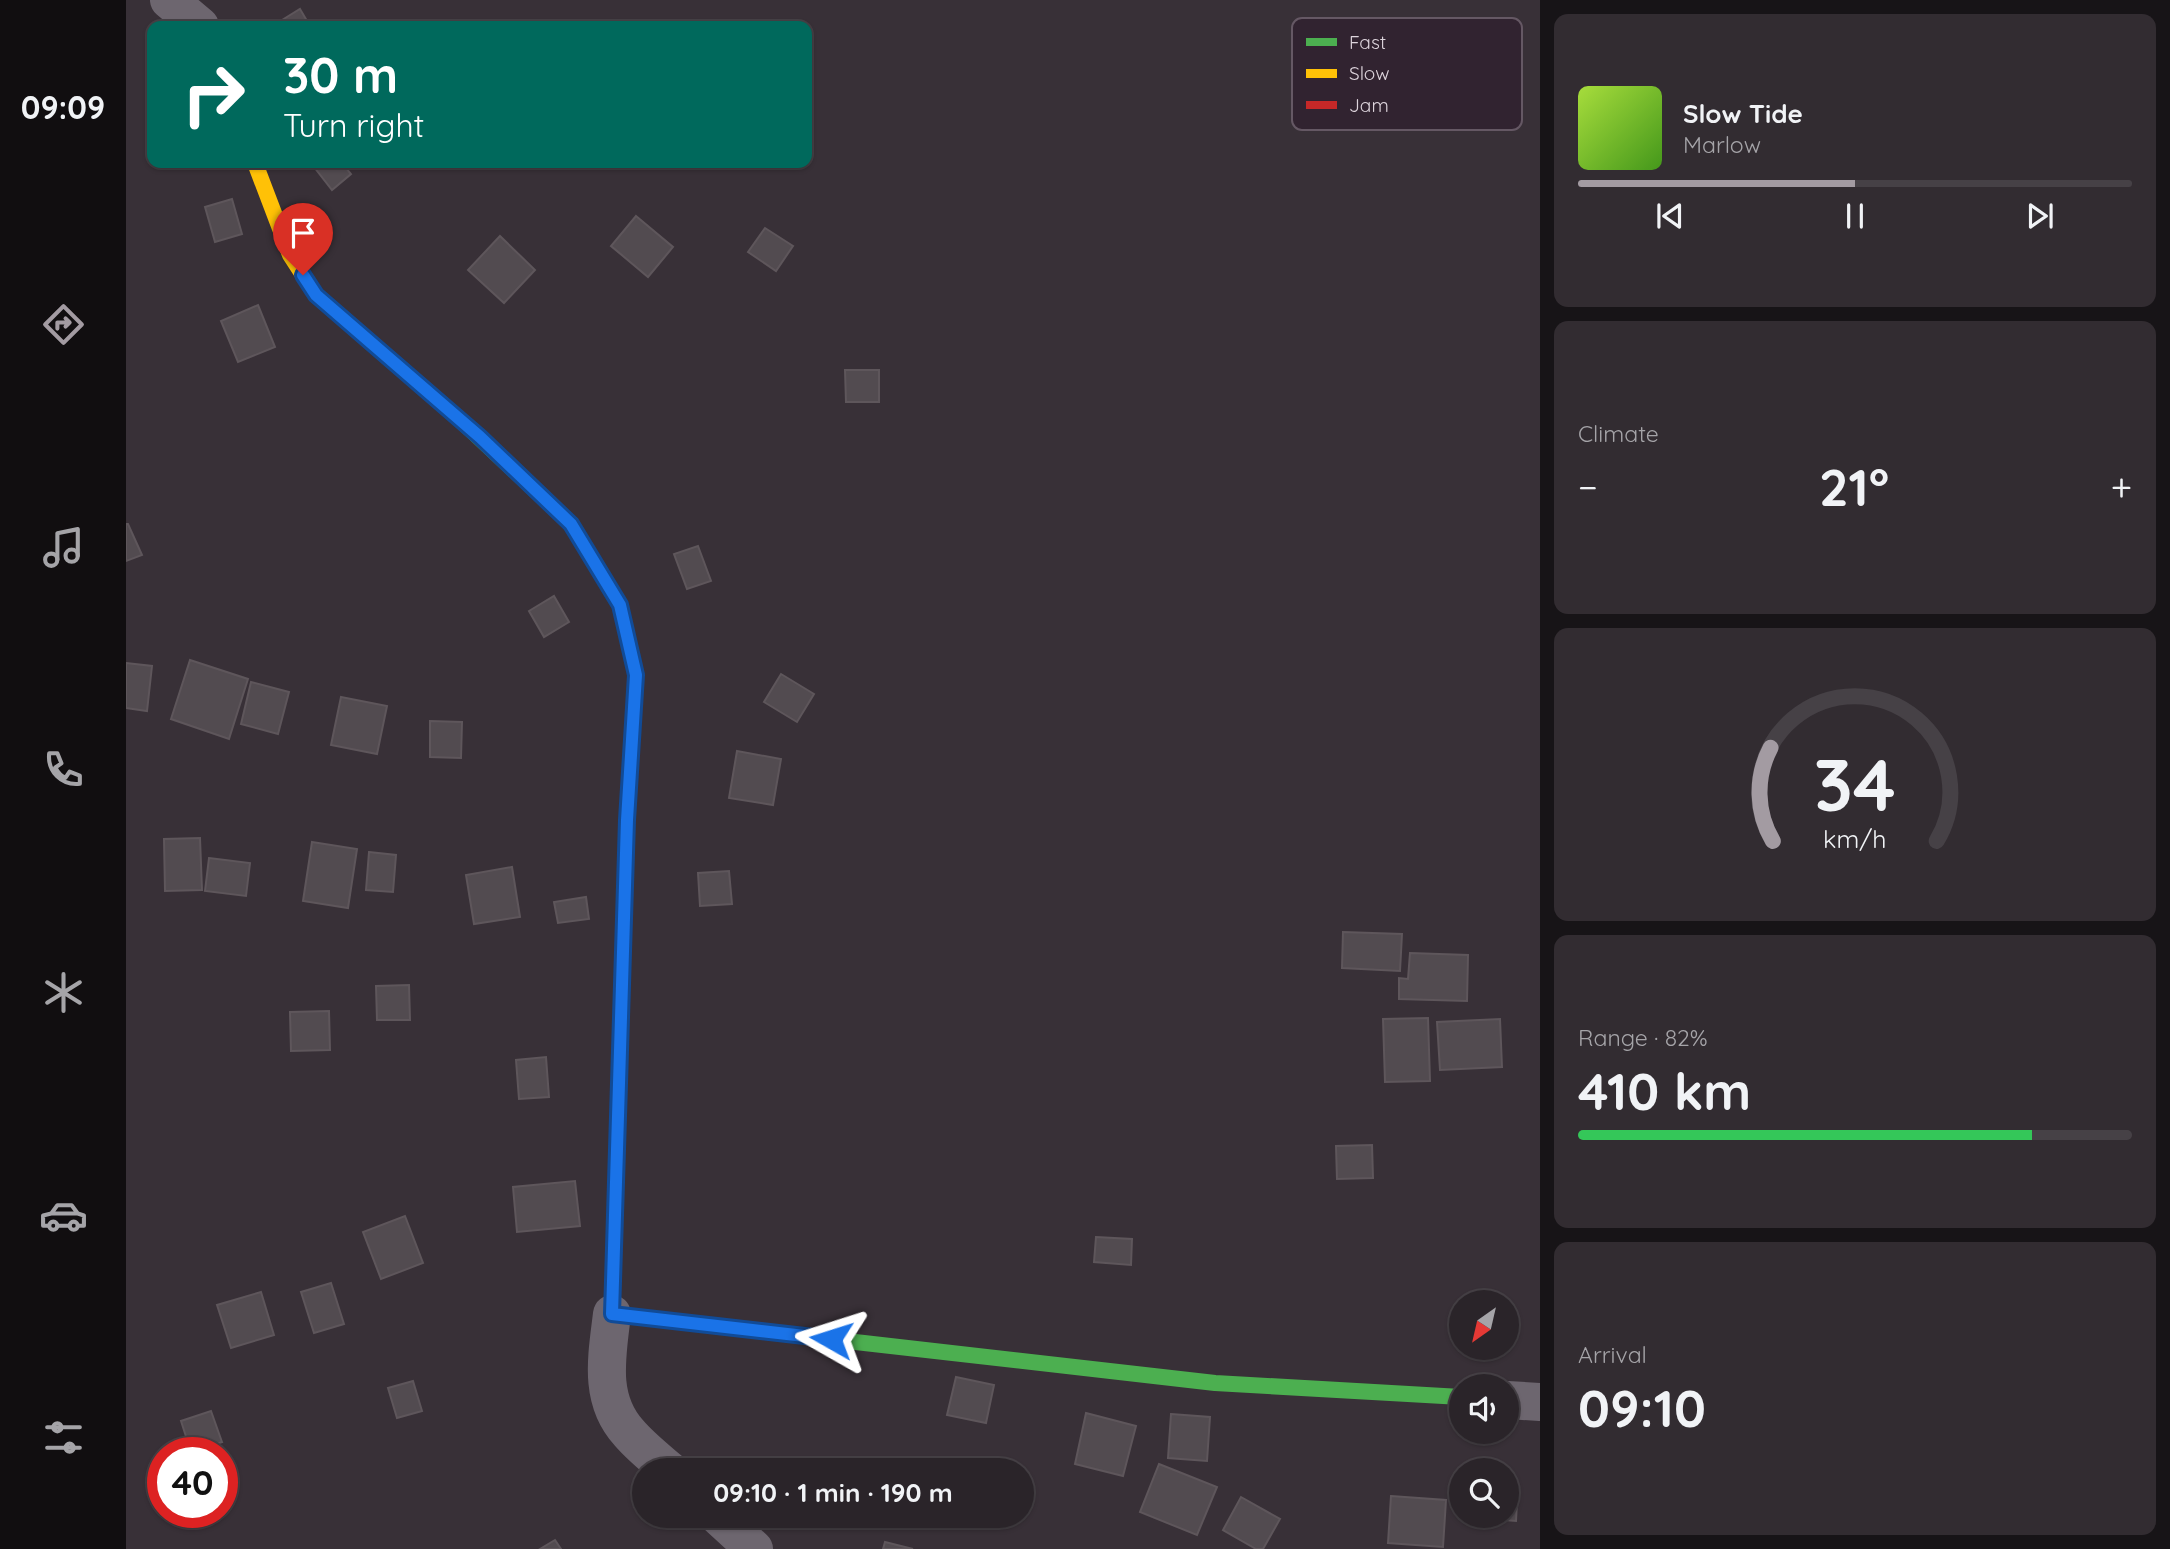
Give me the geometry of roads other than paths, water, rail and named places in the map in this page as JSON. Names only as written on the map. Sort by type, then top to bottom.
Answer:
[{"type":"street","points":[[169,0],[194,21]]},
{"type":"street","points":[[258,168],[290,255],[316,295],[480,437],[571,524],[620,605],[636,675],[627,820],[612,1314],[605,1371],[612,1408],[628,1433],[655,1458]]},
{"type":"street","points":[[612,1314],[1215,1383],[1449,1396]]},
{"type":"street","points":[[1519,1401],[1540,1402]]},
{"type":"street","points":[[731,1528],[754,1549]]}]
